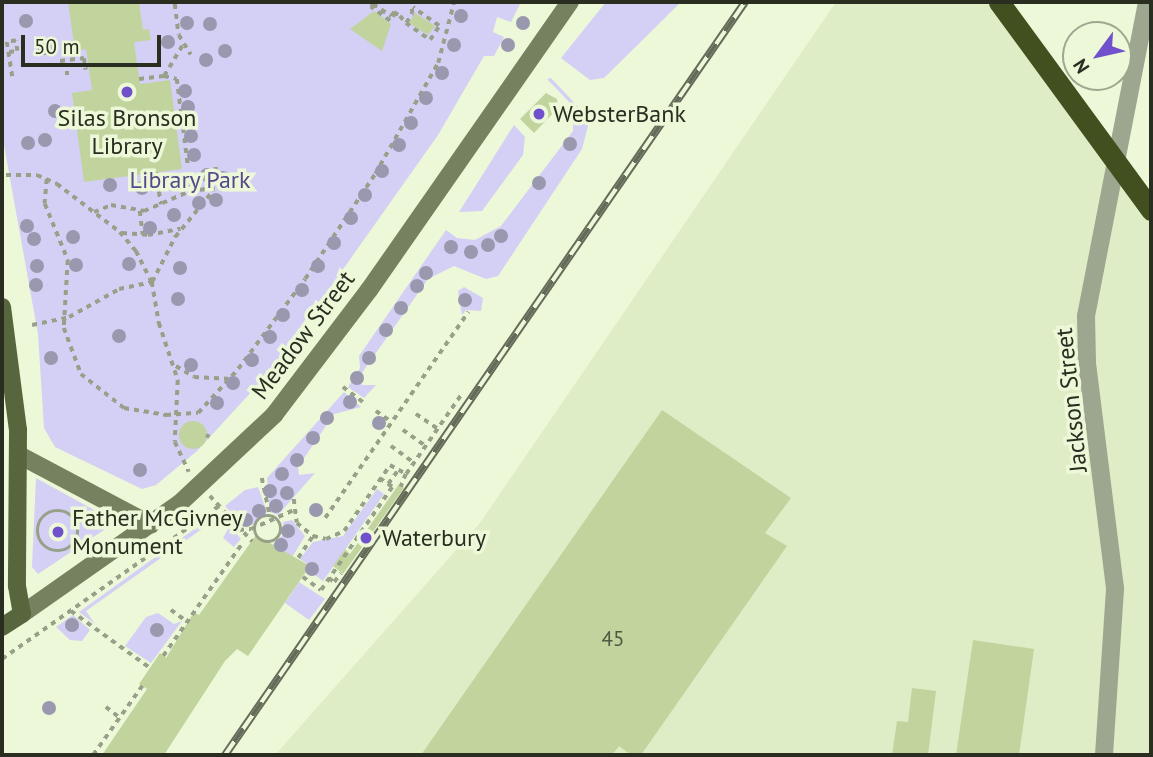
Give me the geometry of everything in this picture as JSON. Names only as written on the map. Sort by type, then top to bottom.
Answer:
[{"type":"highway","points":[[1003,7],[1151,209]]},
{"type":"main road","name":"Meadow Street","points":[[2,628],[151,525],[221,468],[295,389],[570,2]]},
{"type":"main road","points":[[2,307],[19,455],[17,579],[22,614]]},
{"type":"main road","points":[[19,455],[151,525]]},
{"type":"street","name":"Jackson Street","points":[[1104,755],[1115,588],[1087,363],[1086,316],[1147,2]]},
{"type":"path","points":[[47,179],[44,204],[68,260],[64,318],[73,361],[100,393],[124,408],[179,415],[198,413],[229,379],[305,279],[398,136],[438,63],[454,2]]},
{"type":"path","points":[[175,4],[184,43],[191,55]]},
{"type":"path","points":[[373,4],[391,16],[396,13],[390,21],[371,7],[373,4]]},
{"type":"path","points":[[396,13],[406,23],[430,40],[439,26],[411,4],[406,23]]},
{"type":"path","points":[[164,76],[184,43]]},
{"type":"path","points":[[9,52],[13,80]]},
{"type":"path","points":[[60,61],[85,58],[86,71]]},
{"type":"path","points":[[139,79],[164,76],[177,79],[188,165]]},
{"type":"path","points":[[32,325],[64,318],[120,289],[152,282],[182,229],[213,188],[216,165]]},
{"type":"path","points":[[156,172],[161,205]]},
{"type":"path","points":[[6,174],[47,179],[94,212],[121,233],[152,282],[174,365],[179,415],[175,442],[185,467]]},
{"type":"path","points":[[94,212],[111,205],[141,211],[196,189],[213,188]]},
{"type":"path","points":[[141,211],[143,235]]},
{"type":"path","points":[[121,233],[143,235],[182,229]]},
{"type":"path","points":[[325,518],[468,313]]},
{"type":"path","points":[[174,365],[194,377],[229,379]]},
{"type":"path","points":[[343,387],[363,402]]},
{"type":"path","points":[[401,486],[406,474],[461,395]]},
{"type":"path","points":[[376,411],[392,422]]},
{"type":"path","points":[[415,414],[438,429]]},
{"type":"path","points":[[403,430],[426,446]]},
{"type":"path","points":[[391,446],[414,463]]},
{"type":"path","points":[[294,499],[297,523],[313,535],[326,538],[344,531],[390,465],[406,474]]},
{"type":"path","points":[[388,484],[399,469]]},
{"type":"path","points":[[255,527],[262,541],[277,539],[281,528],[271,519],[262,478]]},
{"type":"path","points":[[303,577],[321,590],[392,487],[379,478]]},
{"type":"path","points":[[2,659],[219,506],[252,541]]},
{"type":"path","points":[[239,530],[255,527],[295,510]]},
{"type":"path","points":[[55,512],[68,514],[76,524],[74,543],[63,550],[44,545],[38,534],[44,517],[55,512]]},
{"type":"path","points":[[298,558],[313,535]]},
{"type":"path","points":[[163,656],[241,545]]},
{"type":"path","points":[[329,578],[334,582],[341,573]]},
{"type":"path","points":[[171,610],[186,620]]},
{"type":"path","points":[[71,611],[150,668]]},
{"type":"path","points":[[93,755],[142,686]]},
{"type":"path","points":[[106,707],[120,718]]},
{"type":"shaded area","points":[[836,2],[987,2],[1151,225],[1151,755],[275,755],[480,523]]},
{"type":"green space","name":"Library Park","points":[[2,2],[521,2],[511,22],[497,17],[493,32],[504,37],[494,56],[484,56],[438,135],[274,367],[197,451],[156,485],[142,489],[55,447],[44,428],[38,334],[2,134]]},
{"type":"green space","points":[[606,2],[681,2],[604,78],[590,80],[561,58]]},
{"type":"green space","points":[[551,78],[583,112],[588,126],[582,149],[498,276],[486,279],[454,266],[428,279],[359,377],[362,385],[376,385],[364,398],[348,387],[360,368],[359,356],[446,230],[457,238],[475,240],[501,226],[573,131],[573,106],[547,79]]},
{"type":"green space","points":[[514,125],[525,137],[523,155],[482,211],[459,212]]},
{"type":"green space","points":[[464,287],[483,298],[481,311],[466,310],[462,315],[458,291]]},
{"type":"green space","points":[[344,392],[361,407],[334,414],[298,467],[299,475],[315,473],[278,515],[270,512],[267,478]]},
{"type":"green space","points":[[36,478],[116,522],[38,574],[32,567]]},
{"type":"green space","points":[[258,487],[267,512],[252,525],[240,523],[225,506],[245,490]]},
{"type":"green space","points":[[377,489],[384,494],[323,581],[308,570],[310,566],[300,559],[313,542],[343,536]]},
{"type":"green space","points":[[218,512],[241,539],[234,547],[223,538],[228,529],[219,521],[209,524],[86,611],[95,624],[79,612]]},
{"type":"green space","points":[[292,520],[305,536],[291,559],[271,546],[284,534],[283,522]]},
{"type":"green space","points":[[299,582],[325,599],[309,620],[285,603]]},
{"type":"green space","points":[[158,613],[174,624],[182,621],[151,663],[125,646],[146,617]]},
{"type":"green space","points":[[73,615],[90,630],[82,641],[70,640],[56,627]]},
{"type":"building","name":"Silas Bronson Library","points":[[68,2],[139,2],[143,30],[149,29],[151,40],[134,42],[140,84],[170,80],[182,169],[84,182],[72,93],[92,90],[86,49],[75,51]]},
{"type":"building","points":[[374,11],[391,24],[382,51],[350,29]]},
{"type":"building","points":[[415,13],[435,26],[428,35],[409,23]]},
{"type":"building","name":"WebsterBank","points":[[546,93],[557,99],[558,108],[534,133],[520,119]]},
{"type":"building","points":[[662,410],[791,498],[765,533],[787,546],[641,755],[631,755],[619,746],[612,755],[421,755]]},
{"type":"building","points":[[193,421],[203,425],[207,435],[203,445],[193,449],[183,445],[179,435],[183,425]]},
{"type":"building","points":[[399,484],[404,488],[343,574],[333,566],[345,549],[350,554]]},
{"type":"building","points":[[256,535],[310,566],[248,656],[237,649],[225,661],[164,755],[102,755],[147,689],[139,684],[160,653],[166,658],[194,612],[199,615]]},
{"type":"building","points":[[973,640],[1034,649],[1019,755],[956,755]]},
{"type":"building","points":[[912,688],[936,691],[928,755],[892,755],[897,721],[908,722]]},
{"type":"railway","points":[[225,755],[745,2]]},
{"type":"place","name":"Silas Bronson Library","points":[[127,92]]},
{"type":"place","name":"WebsterBank","points":[[539,114]]},
{"type":"place","name":"Father McGivney Monument","points":[[58,532]]},
{"type":"place","name":"Waterbury","points":[[366,538]]}]
